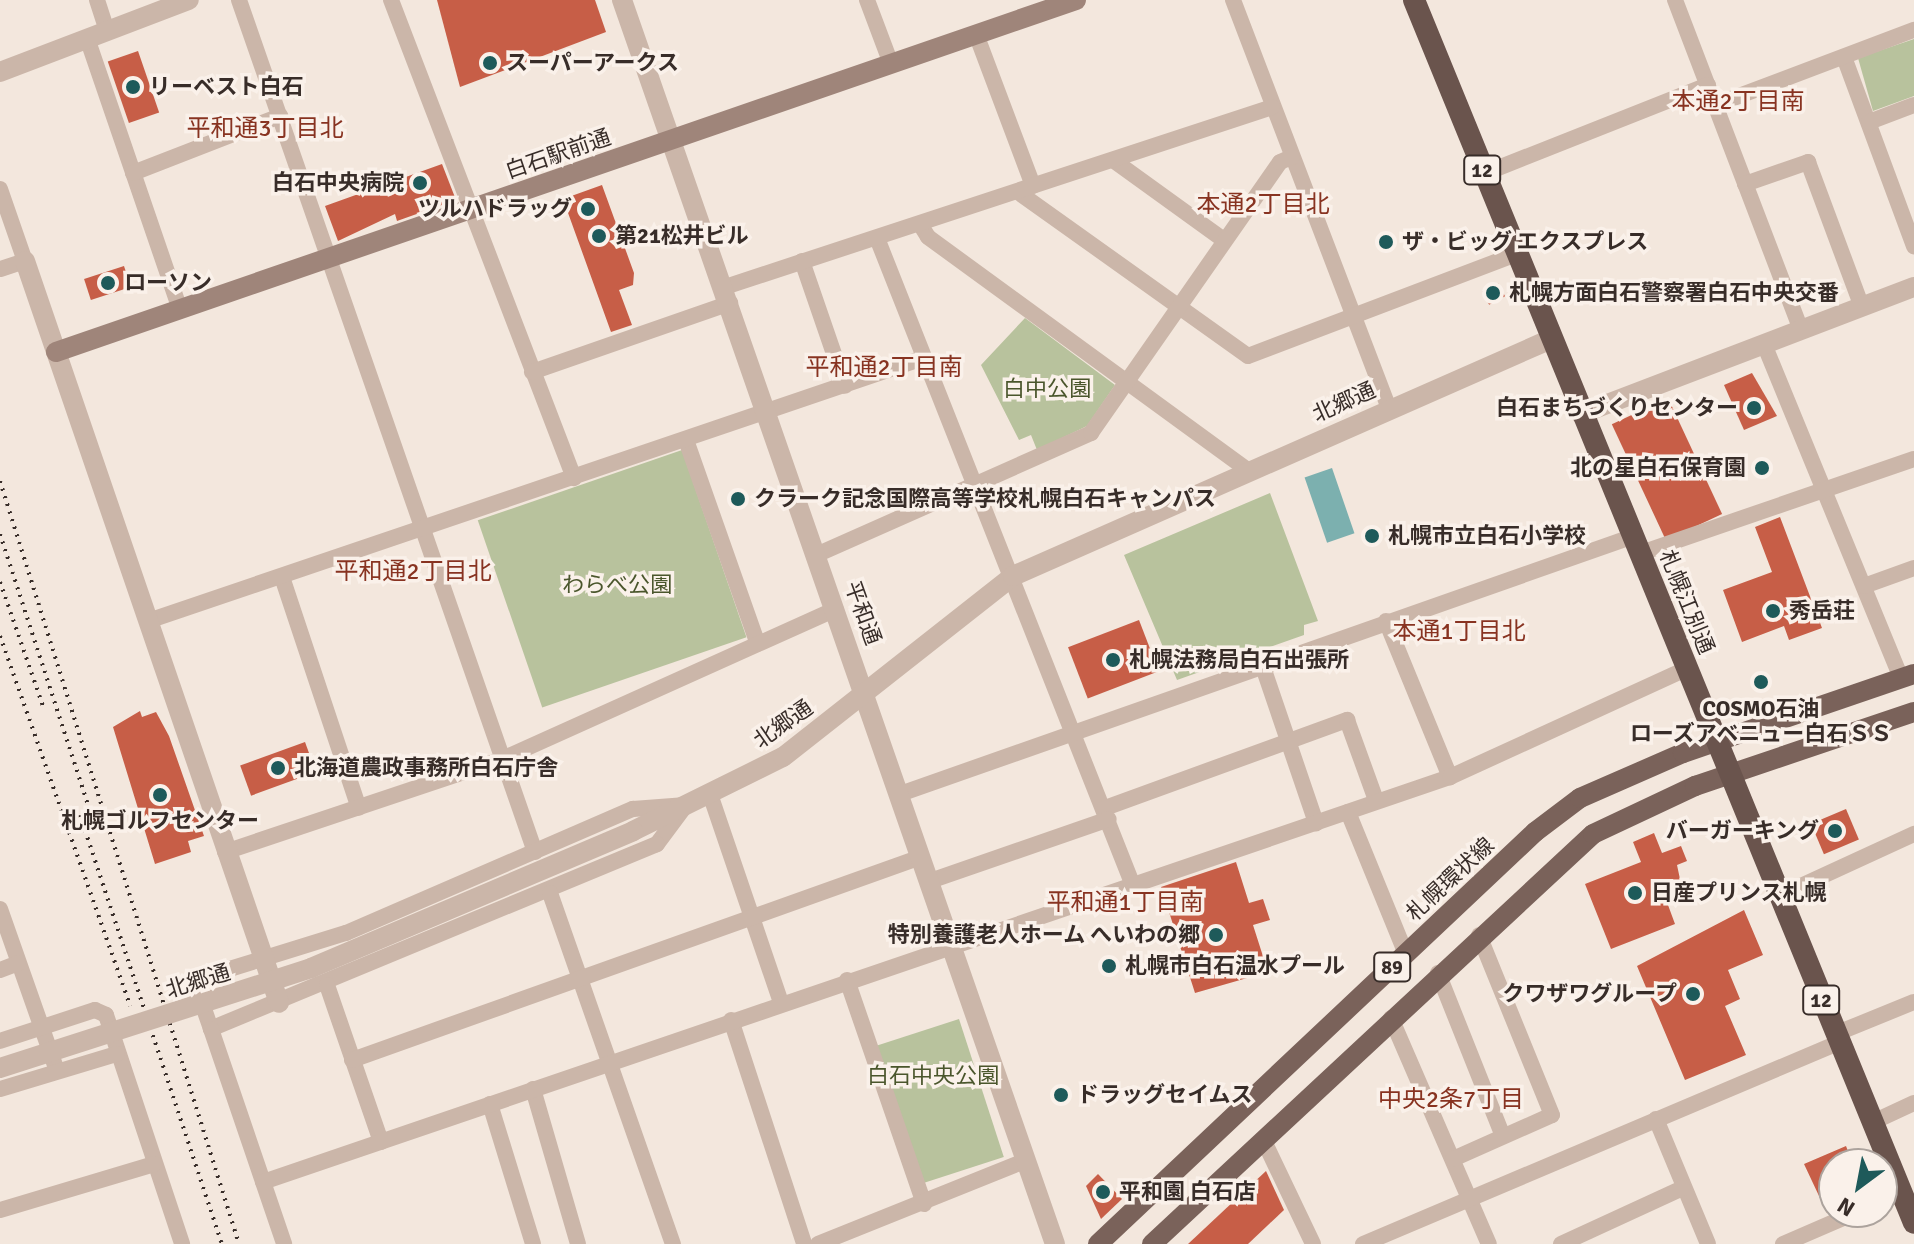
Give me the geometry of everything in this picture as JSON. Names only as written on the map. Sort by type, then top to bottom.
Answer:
[{"type":"highway","name":"札幌江別通","points":[[1414,0],[1581,414],[1718,740],[1836,1038],[1873,1122],[1904,1208]]},
{"type":"main road","name":"白石駅前通","points":[[56,352],[1076,0]]},
{"type":"main road","name":"札幌環状線","points":[[1098,1244],[1535,832],[1580,798],[1718,740],[1908,676]]},
{"type":"main road","name":"89","points":[[1152,1244],[1438,973],[1593,834],[1631,813],[1914,712]]},
{"type":"street","points":[[97,0],[107,30]]},
{"type":"street","points":[[0,72],[189,0]]},
{"type":"street","points":[[239,0],[500,760],[535,852]]},
{"type":"street","points":[[391,0],[574,478]]},
{"type":"street","points":[[867,0],[891,64]]},
{"type":"street","points":[[1233,0],[1389,408]]},
{"type":"street","points":[[1675,0],[1801,330]]},
{"type":"street","name":"平和通","points":[[625,1],[1055,1244]]},
{"type":"street","points":[[1715,105],[1914,30]]},
{"type":"street","points":[[976,34],[1026,189],[1178,309],[1248,356],[1516,254]]},
{"type":"street","points":[[87,38],[180,310]]},
{"type":"street","points":[[1844,57],[1914,246]]},
{"type":"street","points":[[1483,174],[1708,85]]},
{"type":"street","points":[[1869,122],[1914,105]]},
{"type":"street","points":[[532,372],[727,295],[802,261],[1272,107]]},
{"type":"street","points":[[133,173],[280,116]]},
{"type":"street","points":[[816,555],[1083,439],[1280,162],[1292,157]]},
{"type":"street","points":[[1113,160],[1224,240]]},
{"type":"street","points":[[1745,184],[1808,162],[1862,307]]},
{"type":"street","points":[[0,189],[279,1003]]},
{"type":"street","points":[[920,224],[928,237],[1129,378],[1249,471]]},
{"type":"street","points":[[877,238],[1132,883]]},
{"type":"street","points":[[0,269],[25,261]]},
{"type":"street","points":[[802,261],[845,386]]},
{"type":"street","points":[[1581,414],[1914,287]]},
{"type":"street","name":"北郷通","points":[[0,1068],[311,968],[633,831],[783,757],[1013,576],[1551,339]]},
{"type":"street","points":[[1764,344],[1864,586],[1908,676]]},
{"type":"street","points":[[148,621],[283,580],[421,528],[923,358]]},
{"type":"street","points":[[686,440],[758,644]]},
{"type":"street","points":[[900,794],[1264,670],[1386,621],[1825,491],[1914,459]]},
{"type":"street","points":[[1864,586],[1914,568]]},
{"type":"street","points":[[283,580],[359,808]]},
{"type":"street","points":[[225,852],[500,760],[836,609]]},
{"type":"street","points":[[1386,621],[1450,777]]},
{"type":"street","points":[[263,1182],[951,944],[1450,777],[1686,669]]},
{"type":"street","points":[[1264,670],[1316,823]]},
{"type":"street","points":[[930,881],[1347,720],[1376,800]]},
{"type":"street","points":[[710,794],[781,1003]]},
{"type":"street","points":[[284,1244],[194,980],[346,933],[633,809],[686,805]]},
{"type":"street","points":[[211,1029],[550,893],[657,844],[686,805]]},
{"type":"street","points":[[1348,812],[1406,954]]},
{"type":"street","points":[[1779,896],[1914,834]]},
{"type":"street","points":[[352,1060],[754,920],[921,857]]},
{"type":"street","points":[[550,893],[673,1244]]},
{"type":"street","points":[[0,909],[57,1071]]},
{"type":"street","points":[[1453,1159],[1552,1115],[1479,935]]},
{"type":"street","points":[[0,970],[18,963]]},
{"type":"street","points":[[1438,973],[1503,1136]]},
{"type":"street","points":[[847,980],[924,1204]]},
{"type":"street","points":[[327,985],[381,1142]]},
{"type":"street","points":[[1363,1244],[1656,1119],[1914,1002]]},
{"type":"street","points":[[0,1041],[101,1011],[182,1244]]},
{"type":"street","points":[[1391,1018],[1489,1244]]},
{"type":"street","points":[[731,1020],[804,1244]]},
{"type":"street","points":[[0,1089],[117,1054]]},
{"type":"street","points":[[533,1089],[578,1244]]},
{"type":"street","points":[[1873,1122],[1914,1103]]},
{"type":"street","points":[[490,1104],[533,1244]]},
{"type":"street","points":[[1656,1119],[1708,1244]]},
{"type":"street","points":[[1263,1139],[1313,1244]]},
{"type":"street","points":[[825,1243],[1024,1161]]},
{"type":"street","points":[[0,1210],[154,1164]]},
{"type":"street","points":[[1561,1244],[1683,1188]]},
{"type":"street","points":[[1783,1244],[1820,1228]]},
{"type":"green space","points":[[1914,39],[1914,96],[1873,111],[1858,58]]},
{"type":"green space","name":"白中公園","points":[[1025,318],[1115,385],[1087,426],[1037,450],[1031,435],[1019,440],[981,365]]},
{"type":"green space","name":"わらべ公園","points":[[682,450],[746,637],[542,708],[478,520]]},
{"type":"green space","points":[[1270,493],[1318,621],[1304,625],[1304,635],[1177,680],[1124,555]]},
{"type":"green space","name":"白石中央公園","points":[[959,1019],[1004,1157],[922,1183],[877,1046]]},
{"type":"water","points":[[1332,468],[1354,533],[1327,543],[1305,477]]},
{"type":"building","name":"スーパーアークス","points":[[437,0],[595,0],[606,32],[460,87]]},
{"type":"building","name":"リーベスト白石","points":[[138,51],[159,112],[129,123],[108,61]]},
{"type":"building","name":"白石中央病院","points":[[442,164],[456,200],[397,221],[395,214],[338,241],[325,206]]},
{"type":"building","name":"第21松井ビル","points":[[602,185],[634,273],[633,285],[619,290],[632,325],[611,332],[563,199]]},
{"type":"building","name":"ローソン","points":[[124,266],[131,287],[91,300],[84,279]]},
{"type":"building","name":"札幌方面白石警察署白石中央交番","points":[[1498,283],[1505,296],[1489,305],[1482,291]]},
{"type":"building","name":"白石まちづくりセンター","points":[[1752,373],[1777,416],[1744,430],[1724,385]]},
{"type":"building","points":[[1668,398],[1722,514],[1666,540],[1612,424]]},
{"type":"building","name":"秀岳荘","points":[[1780,517],[1822,628],[1789,640],[1784,626],[1742,642],[1723,590],[1772,572],[1755,527]]},
{"type":"building","name":"札幌法務局白石出張所","points":[[1139,620],[1159,671],[1088,699],[1068,647]]},
{"type":"building","name":"札幌ゴルフセンター","points":[[140,711],[142,717],[156,712],[169,736],[204,836],[188,841],[191,852],[155,864],[113,727]]},
{"type":"building","name":"北海道農政事務所白石庁舎","points":[[305,742],[316,772],[251,796],[240,766]]},
{"type":"building","name":"バーガーキング","points":[[1846,809],[1859,839],[1824,854],[1811,824]]},
{"type":"building","name":"日産プリンス札幌","points":[[1654,833],[1662,853],[1681,846],[1687,861],[1677,865],[1684,898],[1668,905],[1675,924],[1611,949],[1585,884],[1641,862],[1633,842]]},
{"type":"building","name":"特別養護老人ホーム へいわの郷","points":[[1236,862],[1249,903],[1263,899],[1270,920],[1253,925],[1268,972],[1195,993],[1161,887]]},
{"type":"building","name":"クワザワグループ","points":[[1744,910],[1763,955],[1728,970],[1740,999],[1725,1006],[1746,1055],[1685,1080],[1637,966]]},
{"type":"building","points":[[1818,1158],[1818,1194],[1804,1164]]},
{"type":"building","points":[[1266,1171],[1284,1210],[1248,1244],[1188,1244]]},
{"type":"building","name":"平和園 白石店","points":[[1098,1174],[1122,1199],[1101,1219],[1086,1186]]},
{"type":"railway","points":[[0,481],[239,1244]]},
{"type":"railway","points":[[0,534],[95,827]]},
{"type":"railway","points":[[0,582],[44,709]]},
{"type":"railway","points":[[0,636],[130,1006]]},
{"type":"railway","points":[[80,815],[222,1244]]},
{"type":"place","name":"スーパーアークス","points":[[490,63]]},
{"type":"place","name":"リーベスト白石","points":[[133,87]]},
{"type":"place","name":"白石中央病院","points":[[420,183]]},
{"type":"place","name":"ツルハドラッグ","points":[[588,209]]},
{"type":"place","name":"第21松井ビル","points":[[599,236]]},
{"type":"place","name":"ザ・ビッグ エクスプレス","points":[[1386,242]]},
{"type":"place","name":"ローソン","points":[[108,283]]},
{"type":"place","name":"札幌方面白石警察署白石中央交番","points":[[1493,293]]},
{"type":"place","name":"白石まちづくりセンター","points":[[1754,408]]},
{"type":"place","name":"北の星白石保育園","points":[[1762,468]]},
{"type":"place","name":"クラーク記念国際高等学校札幌白石キャンパス","points":[[738,499]]},
{"type":"place","name":"札幌市立白石小学校","points":[[1372,536]]},
{"type":"place","name":"秀岳荘","points":[[1773,611]]},
{"type":"place","name":"札幌法務局白石出張所","points":[[1113,660]]},
{"type":"place","name":"COSMO石油 ローズアベニュー白石ＳＳ","points":[[1761,682]]},
{"type":"place","name":"北海道農政事務所白石庁舎","points":[[278,768]]},
{"type":"place","name":"札幌ゴルフセンター","points":[[160,795]]},
{"type":"place","name":"バーガーキング","points":[[1835,831]]},
{"type":"place","name":"日産プリンス札幌","points":[[1635,893]]},
{"type":"place","name":"特別養護老人ホーム へいわの郷","points":[[1216,935]]},
{"type":"place","name":"札幌市白石温水プール","points":[[1109,966]]},
{"type":"place","name":"クワザワグループ","points":[[1693,994]]},
{"type":"place","name":"ドラッグセイムス","points":[[1061,1095]]},
{"type":"place","name":"平和園 白石店","points":[[1103,1192]]},
{"type":"district","name":"本通2丁目南","points":[[1738,102]]},
{"type":"district","name":"平和通3丁目北","points":[[265,129]]},
{"type":"district","name":"本通2丁目北","points":[[1263,205]]},
{"type":"district","name":"平和通2丁目南","points":[[884,368]]},
{"type":"district","name":"平和通2丁目北","points":[[413,572]]},
{"type":"district","name":"本通1丁目北","points":[[1459,632]]},
{"type":"district","name":"平和通1丁目南","points":[[1125,903]]},
{"type":"district","name":"中央2条7丁目","points":[[1451,1100]]}]
